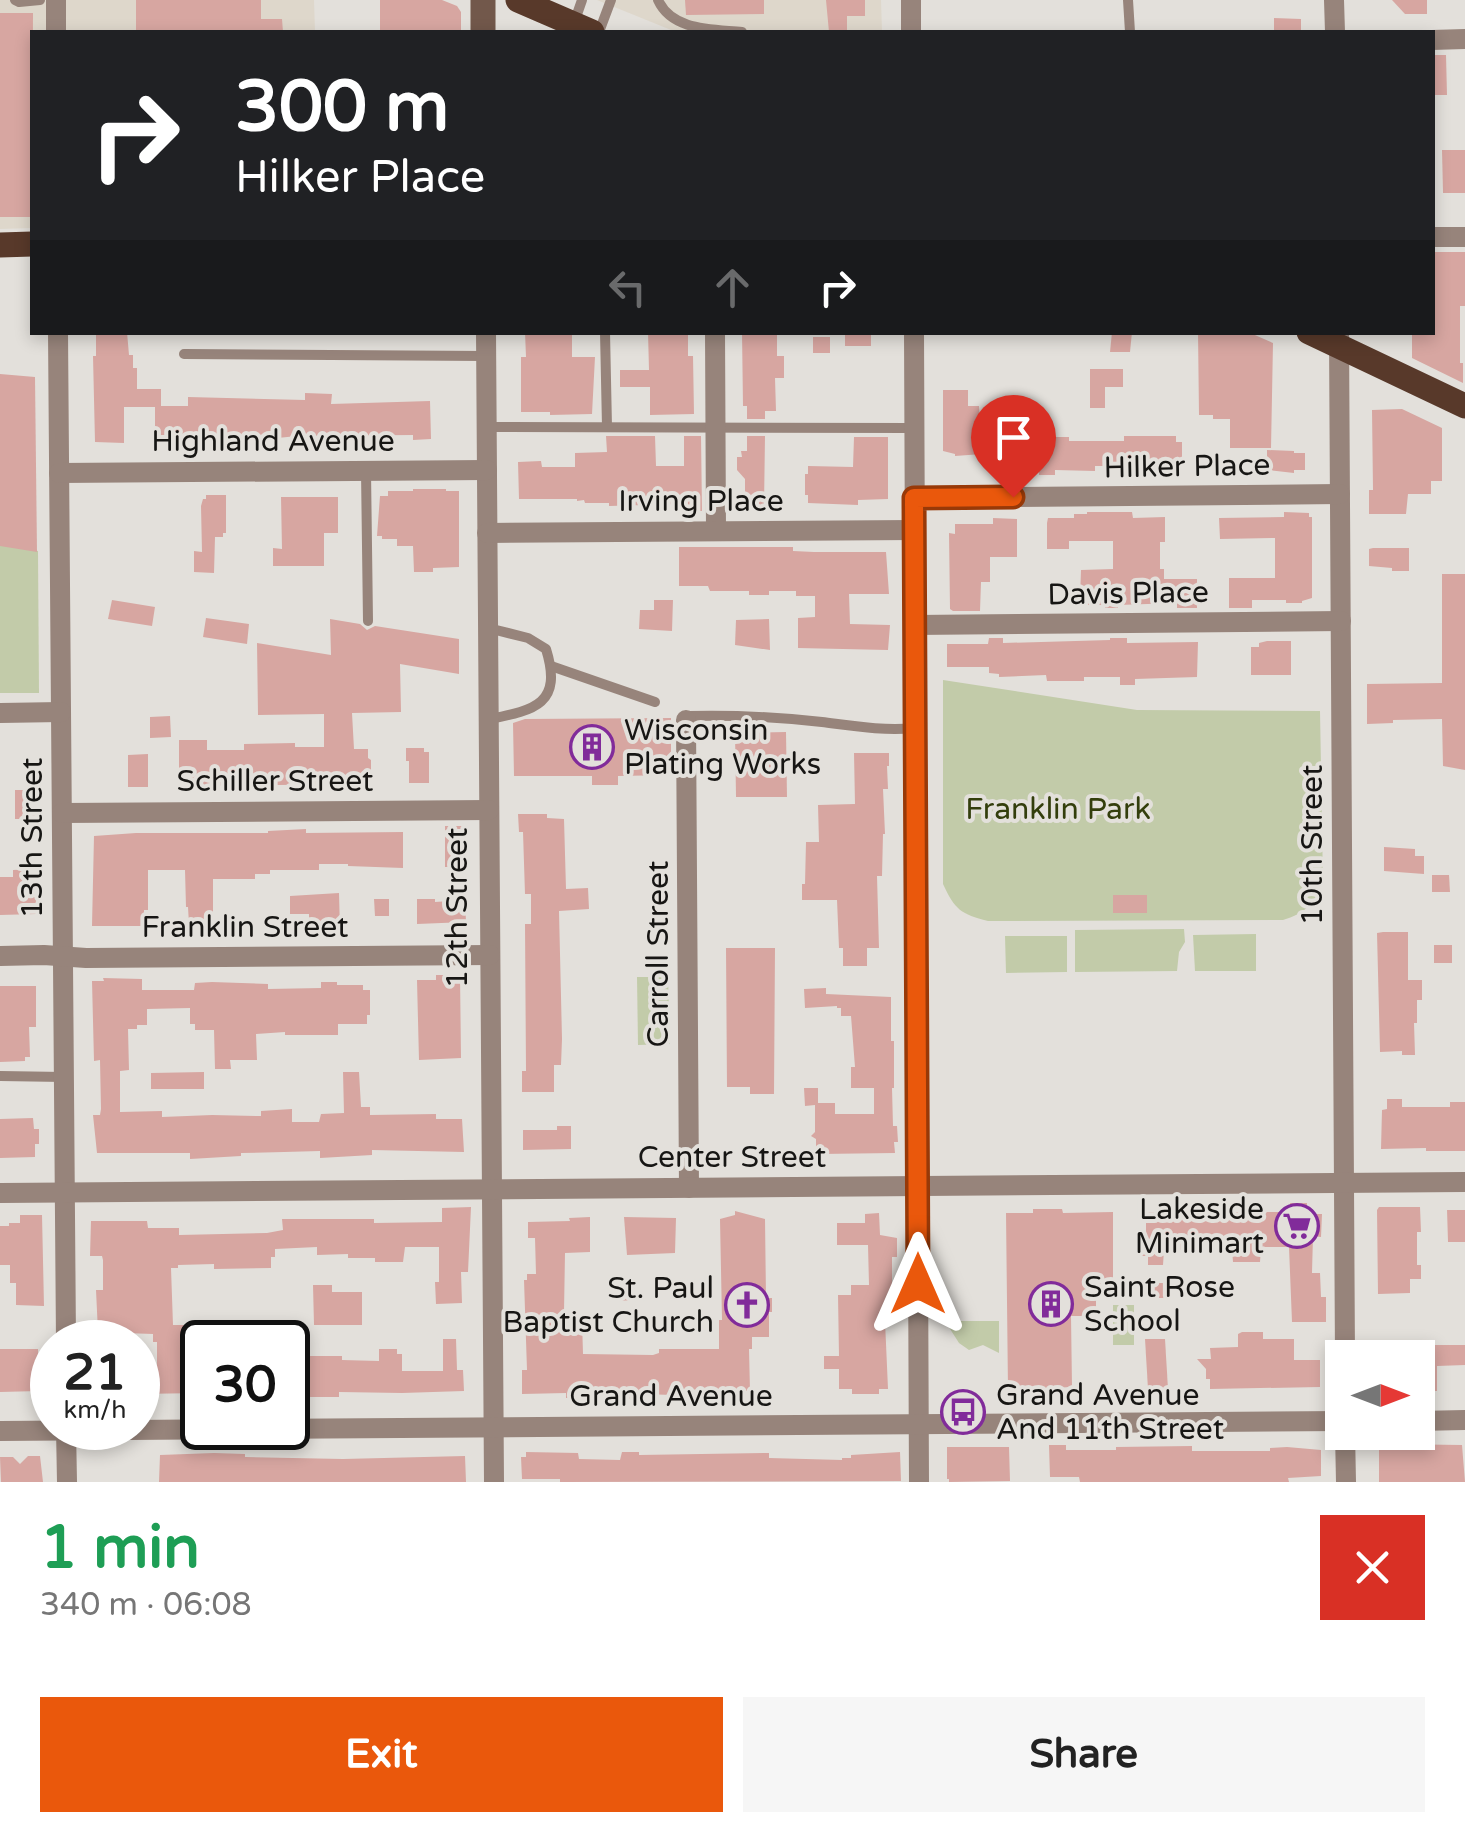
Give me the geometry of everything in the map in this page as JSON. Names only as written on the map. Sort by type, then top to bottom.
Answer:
[{"type":"main road","points":[[518,0],[586,22]]},
{"type":"main road","points":[[0,245],[30,244]]},
{"type":"main road","points":[[1339,339],[1465,406]]},
{"type":"street","points":[[56,0],[56,30]]},
{"type":"street","points":[[482,0],[483,30]]},
{"type":"street","points":[[911,0],[911,30]]},
{"type":"street","points":[[1334,0],[1335,30]]},
{"type":"street","points":[[1435,40],[1465,39]]},
{"type":"street","points":[[1435,237],[1465,237]]},
{"type":"street","name":"13th Street","points":[[58,335],[66,1320]]},
{"type":"street","name":"12th Street","points":[[486,335],[494,1482]]},
{"type":"street","points":[[715,335],[716,531]]},
{"type":"street","points":[[914,335],[919,1482]]},
{"type":"street","name":"10th Street","points":[[1339,339],[1345,1340]]},
{"type":"street","name":"Highland Avenue","points":[[60,474],[487,470]]},
{"type":"street","name":"Hilker Place","points":[[914,498],[1340,494]]},
{"type":"street","name":"Irving Place","points":[[487,533],[914,530]]},
{"type":"street","name":"Davis Place","points":[[915,625],[1341,621]]},
{"type":"street","points":[[0,713],[61,712]]},
{"type":"street","name":"Carroll Street","points":[[686,720],[689,1188]]},
{"type":"street","name":"Schiller Street","points":[[62,813],[489,810]]},
{"type":"street","name":"Franklin Street","points":[[0,956],[490,955]]},
{"type":"street","name":"Center Street","points":[[0,1193],[1465,1182]]},
{"type":"street","points":[[1435,1421],[1465,1420]]},
{"type":"street","name":"Grand Avenue","points":[[160,1429],[1325,1421]]},
{"type":"street","name":"Grand Avenue","points":[[0,1431],[30,1430]]},
{"type":"street","points":[[66,1450],[66,1482]]},
{"type":"street","points":[[1346,1450],[1346,1482]]},
{"type":"lane","points":[[15,0],[40,0]]},
{"type":"lane","points":[[586,22],[611,0]]},
{"type":"lane","points":[[658,0],[672,20],[723,30]]},
{"type":"lane","points":[[1128,0],[1130,30]]},
{"type":"lane","points":[[605,335],[607,428]]},
{"type":"lane","points":[[184,354],[486,356]]},
{"type":"lane","points":[[487,428],[914,428]]},
{"type":"lane","points":[[366,470],[368,621]]},
{"type":"lane","points":[[488,628],[528,638],[546,649],[552,666],[546,698],[536,708],[489,720]]},
{"type":"lane","points":[[552,666],[656,702]]},
{"type":"lane","points":[[686,720],[689,716],[714,715],[768,717],[872,730],[915,728]]},
{"type":"lane","points":[[0,1076],[64,1077]]},
{"type":"shaded area","points":[[0,0],[314,0],[315,30],[30,30],[30,228],[0,229]]},
{"type":"shaded area","points":[[597,0],[881,0],[882,30],[671,30]]},
{"type":"green space","points":[[0,545],[38,551],[39,693],[0,693]]},
{"type":"green space","name":"Franklin Park","points":[[943,680],[1137,710],[1320,711],[1323,882],[1317,896],[1303,911],[1283,920],[988,921],[965,913],[951,900],[943,884]]},
{"type":"green space","points":[[1184,929],[1185,942],[1179,952],[1177,971],[1075,972],[1075,930]]},
{"type":"green space","points":[[1256,934],[1256,971],[1195,971],[1193,935]]},
{"type":"green space","points":[[1005,936],[1067,936],[1067,972],[1006,973]]},
{"type":"green space","points":[[637,977],[668,977],[670,1044],[638,1045]]},
{"type":"green space","points":[[1113,1305],[1134,1305],[1134,1345],[1113,1345]]},
{"type":"green space","points":[[945,1321],[999,1321],[999,1353],[983,1345],[969,1350],[959,1343]]},
{"type":"building","points":[[136,0],[261,0],[261,19],[282,19],[283,30],[136,30]]},
{"type":"building","points":[[380,0],[442,0],[461,12],[461,30],[380,30]]},
{"type":"building","points":[[685,0],[764,0],[764,14],[686,15]]},
{"type":"building","points":[[826,0],[865,0],[865,16],[847,16],[847,30],[829,30]]},
{"type":"building","points":[[1392,0],[1427,0],[1427,14],[1405,14]]},
{"type":"building","points":[[0,13],[33,13],[30,217],[0,217]]},
{"type":"building","points":[[1274,18],[1301,19],[1301,30],[1274,30]]},
{"type":"building","points":[[1435,55],[1446,55],[1447,95],[1435,95]]},
{"type":"building","points":[[1442,150],[1465,150],[1465,193],[1443,193]]},
{"type":"building","points":[[1435,252],[1465,252],[1465,306],[1460,306],[1463,383],[1412,358],[1412,335],[1435,335]]},
{"type":"building","points":[[96,335],[127,335],[129,355],[133,355],[133,368],[137,368],[137,389],[161,389],[161,406],[188,406],[188,397],[305,400],[305,393],[332,394],[331,404],[430,401],[431,439],[413,440],[413,435],[297,436],[245,441],[215,436],[155,436],[155,407],[124,407],[124,443],[95,442]]},
{"type":"building","points":[[525,335],[572,335],[572,357],[595,357],[592,414],[521,412],[521,357],[526,357]]},
{"type":"building","points":[[648,335],[688,335],[688,356],[693,356],[694,414],[650,415],[650,387],[620,387],[620,370],[649,370]]},
{"type":"building","points":[[742,335],[777,335],[777,356],[784,356],[784,378],[775,378],[776,411],[765,411],[765,419],[747,419],[747,406],[743,406]]},
{"type":"building","points":[[845,335],[871,335],[871,346],[845,346]]},
{"type":"building","points":[[1112,335],[1132,335],[1130,352],[1110,352]]},
{"type":"building","points":[[1198,335],[1255,335],[1273,343],[1271,448],[1230,448],[1230,419],[1199,415]]},
{"type":"building","points":[[813,337],[830,337],[830,353],[813,353]]},
{"type":"building","points":[[1090,369],[1123,369],[1123,387],[1105,387],[1105,408],[1090,408]]},
{"type":"building","points":[[0,374],[35,377],[37,552],[0,546]]},
{"type":"building","points":[[943,390],[968,390],[968,406],[979,406],[982,454],[955,456],[943,451]]},
{"type":"building","points":[[1402,409],[1442,428],[1442,481],[1431,481],[1431,494],[1408,494],[1406,514],[1369,514],[1369,490],[1373,490],[1372,410]]},
{"type":"building","points":[[1013,422],[1030,422],[1031,440],[1014,440]]},
{"type":"building","points":[[606,436],[655,436],[656,466],[684,466],[684,436],[701,436],[702,511],[682,511],[682,504],[609,506],[577,499],[519,499],[518,462],[541,461],[542,467],[575,467],[575,453],[607,452]]},
{"type":"building","points":[[747,436],[765,436],[764,506],[746,506],[745,479],[737,470],[737,457],[742,457],[741,451],[747,451]]},
{"type":"building","points":[[1124,436],[1176,436],[1176,442],[1182,442],[1182,470],[1124,472],[1124,466],[1095,466],[1095,471],[1055,470],[1055,475],[1039,475],[1037,437],[1124,441]]},
{"type":"building","points":[[854,437],[888,437],[888,499],[858,500],[858,505],[808,503],[808,466],[853,467]]},
{"type":"building","points":[[1267,450],[1305,453],[1305,470],[1267,470]]},
{"type":"building","points":[[388,491],[459,491],[459,567],[414,572],[413,546],[397,546],[397,539],[377,536],[380,496],[388,496]]},
{"type":"building","points":[[206,495],[226,495],[226,533],[215,537],[214,573],[194,572],[194,551],[202,552],[201,506]]},
{"type":"building","points":[[281,497],[338,497],[338,533],[324,533],[324,566],[273,566],[273,548],[282,549]]},
{"type":"building","points":[[1132,512],[1133,518],[1165,517],[1160,569],[1164,569],[1164,579],[1197,579],[1197,608],[1177,608],[1177,603],[1118,608],[1084,605],[1084,599],[1080,599],[1081,570],[1113,569],[1113,541],[1069,541],[1069,549],[1047,549],[1047,523],[1048,518],[1074,518],[1074,514]]},
{"type":"building","points":[[1284,512],[1309,513],[1312,517],[1312,598],[1302,603],[1252,600],[1252,608],[1229,608],[1229,578],[1275,578],[1275,538],[1220,539],[1219,518],[1284,517]]},
{"type":"building","points":[[993,518],[1017,519],[1017,557],[990,557],[990,582],[981,582],[980,611],[953,611],[949,533],[955,534],[955,524],[993,524]]},
{"type":"building","points":[[679,547],[886,552],[889,594],[849,594],[850,624],[890,625],[888,650],[798,648],[798,618],[815,617],[815,596],[796,596],[796,591],[749,595],[749,591],[679,586]]},
{"type":"building","points":[[1409,548],[1409,571],[1369,566],[1369,549]]},
{"type":"building","points":[[1442,574],[1465,574],[1465,770],[1443,766],[1442,719],[1367,724],[1367,684],[1442,683]]},
{"type":"building","points":[[112,600],[155,607],[152,626],[108,619]]},
{"type":"building","points":[[654,600],[673,600],[672,631],[639,629],[640,610],[654,610]]},
{"type":"building","points":[[206,618],[249,624],[247,644],[203,637]]},
{"type":"building","points":[[330,619],[360,624],[367,630],[375,626],[459,639],[459,674],[400,664],[401,712],[352,713],[354,749],[368,749],[371,784],[186,786],[186,781],[179,781],[179,740],[207,740],[207,750],[244,750],[244,744],[324,747],[324,714],[258,715],[257,643],[331,655]]},
{"type":"building","points":[[769,619],[770,650],[735,645],[736,620]]},
{"type":"building","points":[[989,638],[1003,638],[1003,643],[1110,638],[1127,638],[1127,643],[1198,642],[1197,677],[1135,679],[1135,685],[1120,685],[1120,677],[1047,681],[1046,675],[999,677],[989,673],[989,667],[947,667],[947,644],[988,644]]},
{"type":"building","points":[[1267,641],[1291,641],[1291,675],[1251,675],[1251,647]]},
{"type":"building","points":[[170,716],[171,737],[150,738],[150,717]]},
{"type":"building","name":"Wisconsin Plating Works","points":[[671,718],[671,775],[618,776],[618,785],[592,785],[592,776],[514,776],[513,723],[525,719]]},
{"type":"building","points":[[786,732],[787,797],[736,797],[735,733]]},
{"type":"building","points":[[406,748],[424,748],[424,752],[429,752],[429,783],[409,783]]},
{"type":"building","points":[[854,753],[889,753],[888,789],[883,789],[882,876],[877,876],[879,948],[867,948],[867,966],[843,966],[837,900],[802,900],[806,842],[819,842],[818,805],[855,804]]},
{"type":"building","points":[[148,754],[148,787],[128,787],[128,755]]},
{"type":"building","points":[[15,790],[34,790],[35,819],[15,819]]},
{"type":"building","points":[[518,814],[547,814],[547,818],[564,819],[566,889],[588,888],[589,909],[559,911],[562,1039],[561,1065],[554,1065],[554,1092],[522,1092],[522,1071],[526,1071],[525,924],[531,924],[531,894],[525,894],[523,832],[519,832]]},
{"type":"building","points":[[445,826],[462,826],[462,867],[445,867]]},
{"type":"building","points":[[306,829],[306,833],[403,832],[403,868],[319,864],[319,870],[270,870],[270,874],[255,874],[255,879],[213,879],[213,923],[189,924],[185,870],[148,870],[144,926],[92,926],[94,836]]},
{"type":"building","points":[[1384,847],[1415,849],[1415,856],[1424,856],[1424,874],[1384,871]]},
{"type":"building","points":[[33,869],[36,914],[0,915],[0,877],[13,877],[13,870]]},
{"type":"building","points":[[1432,875],[1449,875],[1450,892],[1432,892]]},
{"type":"building","points":[[339,893],[340,930],[309,930],[309,914],[290,914],[290,896]]},
{"type":"building","points":[[1113,895],[1147,895],[1147,913],[1113,913]]},
{"type":"building","points":[[374,899],[389,899],[389,916],[375,916]]},
{"type":"building","points":[[417,899],[465,900],[466,922],[417,924]]},
{"type":"building","points":[[1408,932],[1408,980],[1422,980],[1422,1000],[1417,1000],[1414,1023],[1415,1055],[1380,1052],[1377,933]]},
{"type":"building","points":[[1434,945],[1452,945],[1452,963],[1434,963]]},
{"type":"building","points":[[726,948],[775,948],[774,1094],[750,1094],[750,1087],[727,1087]]},
{"type":"building","points":[[436,975],[460,975],[461,1058],[419,1060],[417,980],[436,980]]},
{"type":"building","points":[[103,978],[142,979],[142,990],[194,990],[195,983],[212,982],[268,984],[268,989],[321,988],[321,982],[337,982],[363,985],[363,990],[370,990],[367,1024],[338,1024],[338,1035],[256,1034],[257,1060],[230,1060],[231,1069],[215,1069],[214,1030],[195,1030],[195,1024],[190,1024],[190,1008],[147,1009],[147,1025],[128,1029],[129,1070],[120,1071],[120,1112],[162,1111],[162,1117],[261,1116],[261,1111],[292,1109],[292,1122],[319,1122],[321,1114],[344,1113],[343,1072],[359,1072],[361,1107],[370,1107],[370,1115],[436,1114],[436,1119],[462,1119],[464,1152],[372,1150],[372,1155],[320,1158],[320,1151],[241,1153],[190,1159],[190,1153],[97,1153],[93,1115],[100,1115],[101,1109],[100,1060],[94,1061],[92,981],[104,981]]},
{"type":"building","points":[[0,986],[36,986],[36,1027],[29,1027],[30,1057],[25,1057],[25,1061],[0,1062]]},
{"type":"building","points":[[826,988],[826,994],[891,997],[893,1126],[897,1126],[898,1142],[894,1142],[895,1153],[816,1151],[816,1139],[811,1136],[815,1132],[815,1105],[805,1106],[804,1088],[818,1088],[818,1103],[835,1103],[835,1114],[874,1114],[874,1088],[851,1088],[851,1067],[855,1067],[851,1016],[841,1016],[837,1006],[805,1008],[804,989]]},
{"type":"building","points":[[204,1072],[204,1089],[151,1089],[151,1073]]},
{"type":"building","points":[[1387,1099],[1402,1099],[1402,1107],[1450,1107],[1450,1102],[1465,1102],[1465,1151],[1381,1149],[1382,1110],[1387,1109]]},
{"type":"building","points":[[33,1118],[34,1129],[39,1129],[35,1157],[0,1158],[0,1119]]},
{"type":"building","points":[[557,1126],[571,1126],[571,1149],[523,1150],[523,1130],[557,1130]]},
{"type":"building","points":[[1290,1203],[1307,1203],[1313,1214],[1322,1214],[1321,1237],[1313,1236],[1312,1273],[1320,1273],[1321,1297],[1326,1297],[1326,1322],[1292,1322],[1289,1247],[1261,1247],[1260,1262],[1233,1262],[1232,1249],[1164,1250],[1163,1265],[1148,1265],[1148,1256],[1141,1256],[1141,1241],[1146,1241],[1146,1212],[1290,1212]]},
{"type":"building","points":[[471,1207],[468,1272],[461,1272],[462,1303],[436,1304],[439,1247],[405,1247],[403,1262],[375,1262],[375,1258],[348,1258],[348,1254],[317,1255],[317,1247],[275,1249],[271,1268],[178,1265],[171,1268],[173,1325],[180,1325],[180,1393],[160,1394],[160,1320],[97,1320],[96,1290],[103,1290],[103,1260],[102,1256],[90,1256],[91,1221],[147,1221],[148,1228],[179,1228],[179,1235],[267,1233],[283,1230],[282,1219],[442,1222],[442,1208]]},
{"type":"building","points":[[1379,1207],[1420,1207],[1417,1265],[1421,1265],[1421,1279],[1410,1279],[1410,1293],[1378,1294]]},
{"type":"building","name":"Saint Rose School","points":[[1033,1209],[1113,1212],[1113,1291],[1096,1291],[1096,1316],[1071,1316],[1072,1387],[1008,1390],[1006,1213],[1033,1213]]},
{"type":"building","points":[[1447,1210],[1465,1210],[1465,1242],[1448,1242]]},
{"type":"building","points":[[735,1211],[765,1219],[766,1298],[772,1298],[769,1337],[752,1337],[749,1349],[750,1391],[673,1389],[672,1395],[643,1394],[643,1399],[522,1394],[522,1370],[527,1370],[524,1280],[527,1274],[536,1274],[535,1238],[528,1238],[528,1222],[590,1217],[590,1252],[565,1253],[564,1312],[577,1312],[577,1320],[582,1320],[583,1354],[653,1355],[659,1349],[719,1349],[720,1219],[735,1215]]},
{"type":"building","points":[[879,1213],[880,1235],[897,1238],[892,1284],[897,1294],[897,1310],[891,1310],[891,1321],[885,1321],[888,1389],[879,1389],[879,1394],[852,1394],[852,1389],[839,1389],[839,1369],[824,1369],[824,1356],[839,1356],[838,1295],[851,1295],[851,1285],[869,1285],[868,1245],[837,1245],[837,1223],[865,1223],[865,1214]]},
{"type":"building","points":[[20,1215],[42,1215],[44,1306],[16,1305],[16,1283],[10,1283],[10,1265],[0,1265],[0,1226],[20,1223]]},
{"type":"building","points":[[624,1217],[676,1218],[675,1253],[627,1255]]},
{"type":"building","points":[[635,1281],[635,1300],[614,1301],[614,1282]]},
{"type":"building","points":[[1151,1283],[1166,1283],[1166,1298],[1151,1298]]},
{"type":"building","points":[[313,1285],[332,1285],[332,1292],[362,1292],[362,1325],[314,1325]]},
{"type":"building","points":[[1263,1332],[1263,1339],[1294,1339],[1294,1360],[1320,1360],[1320,1387],[1210,1389],[1206,1369],[1197,1359],[1211,1359],[1210,1348],[1238,1347],[1238,1334]]},
{"type":"building","points":[[443,1339],[456,1339],[457,1370],[463,1370],[464,1391],[339,1392],[339,1397],[310,1397],[310,1356],[379,1361],[379,1349],[397,1349],[397,1354],[402,1354],[402,1371],[443,1371]]},
{"type":"building","points":[[1145,1339],[1165,1339],[1168,1389],[1148,1389]]},
{"type":"building","points":[[1435,1345],[1465,1345],[1465,1365],[1437,1366],[1437,1391]]},
{"type":"building","points":[[0,1349],[30,1349],[30,1391],[0,1392]]},
{"type":"building","points":[[1049,1445],[1066,1445],[1066,1450],[1192,1446],[1192,1451],[1270,1451],[1287,1447],[1321,1450],[1321,1476],[1288,1478],[1289,1482],[1080,1482],[1079,1477],[1050,1477]]},
{"type":"building","points":[[1435,1445],[1462,1445],[1465,1482],[1379,1482],[1379,1450],[1435,1450]]},
{"type":"building","points":[[947,1447],[1009,1447],[1010,1481],[949,1482]]},
{"type":"building","points":[[526,1452],[578,1453],[579,1459],[620,1460],[622,1452],[639,1452],[769,1453],[769,1458],[842,1460],[851,1455],[900,1452],[901,1481],[522,1479],[521,1457],[526,1457]]},
{"type":"building","points":[[214,1453],[343,1459],[465,1456],[466,1482],[159,1482],[160,1455]]},
{"type":"building","points":[[28,1456],[40,1456],[43,1482],[1,1482],[0,1457],[13,1457],[20,1464]]},
{"type":"place","name":"Wisconsin Plating Works","points":[[592,747]]},
{"type":"place","name":"Lakeside Minimart","points":[[1297,1226]]},
{"type":"place","name":"Saint Rose School","points":[[1051,1304]]},
{"type":"place","name":"St. Paul Baptist Church","points":[[747,1305]]},
{"type":"place","name":"Grand Avenue And 11th Street","points":[[963,1412]]},
{"type":"route","points":[[918,1284],[914,498],[1013,497]]}]
